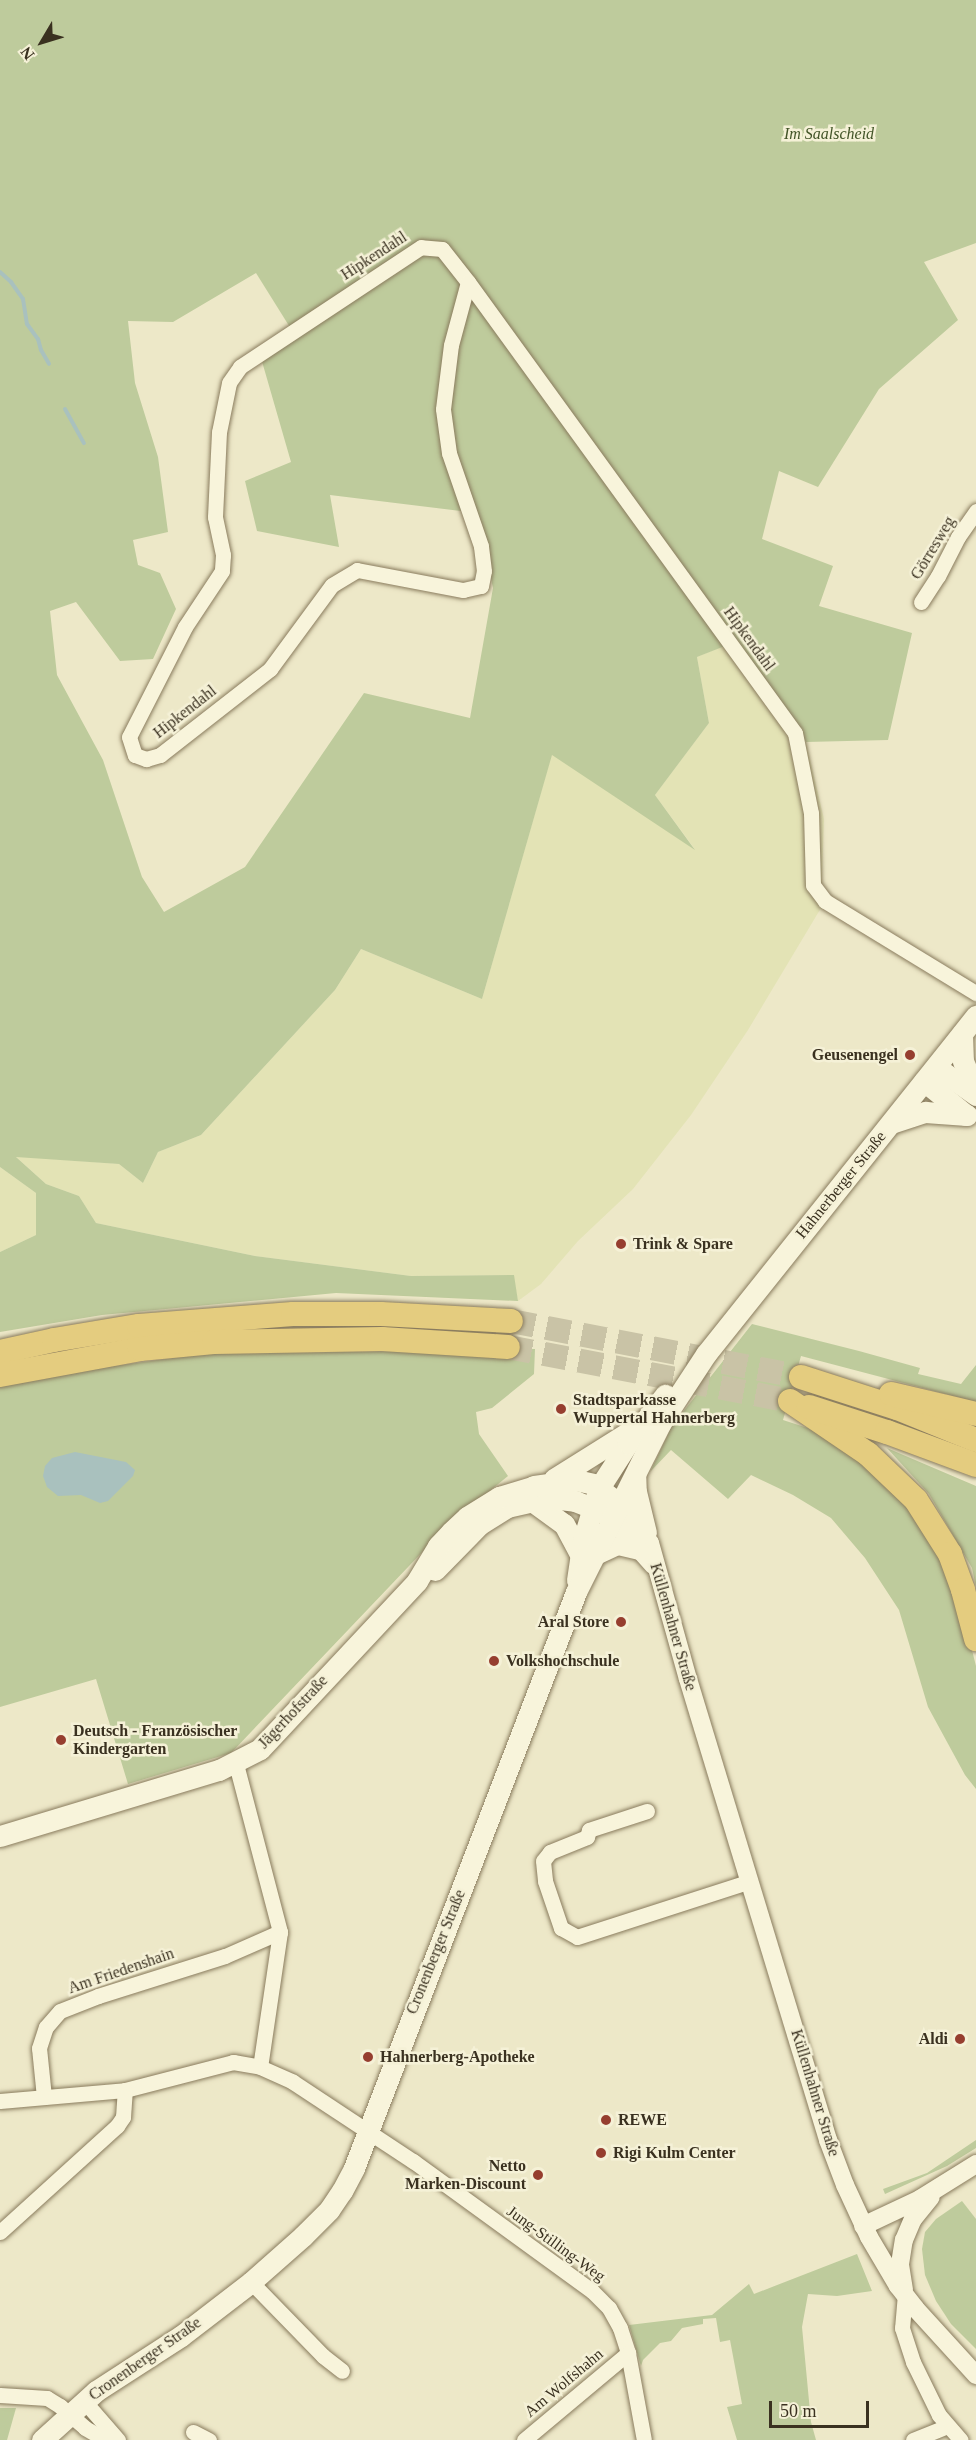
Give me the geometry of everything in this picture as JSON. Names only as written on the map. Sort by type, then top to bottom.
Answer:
[{"type":"highway","points":[[0,1352],[54,1340],[139,1326],[293,1314],[381,1314],[511,1321]]},
{"type":"highway","points":[[0,1375],[140,1348],[214,1342],[382,1339],[508,1347]]},
{"type":"highway","points":[[976,1414],[936,1403],[801,1377],[897,1408],[976,1440]]},
{"type":"highway","points":[[976,1465],[886,1432],[790,1401],[868,1454],[916,1500],[950,1554],[963,1590],[976,1639]]},
{"type":"main road","name":"Hahnerberger Straße","points":[[591,1500],[644,1421],[706,1354],[976,1016]]},
{"type":"main road","points":[[962,1034],[963,1062],[976,1093]]},
{"type":"main road","points":[[930,1074],[976,1093]]},
{"type":"main road","points":[[930,1074],[971,1119]]},
{"type":"main road","points":[[890,1123],[925,1112],[971,1119]]},
{"type":"main road","name":"Hahnerberger Straße","points":[[619,1512],[637,1468],[660,1424],[706,1354]]},
{"type":"main road","points":[[545,1484],[598,1453],[644,1421]]},
{"type":"main road","name":"Jägerhofstraße","points":[[0,1836],[163,1789],[236,1764],[260,1749],[417,1581],[438,1546],[467,1517],[499,1497],[565,1480],[591,1500]]},
{"type":"main road","points":[[591,1500],[619,1512]]},
{"type":"main road","name":"Jägerhofstraße","points":[[417,1581],[430,1575],[480,1524],[507,1507],[531,1501],[591,1500]]},
{"type":"main road","name":"Cronenberger Straße","points":[[42,2440],[77,2407],[181,2336],[251,2282],[329,2210],[354,2168],[576,1592],[587,1556],[591,1500]]},
{"type":"main road","points":[[531,1501],[564,1524],[587,1556]]},
{"type":"main road","name":"Cronenberger Straße","points":[[587,1556],[619,1512]]},
{"type":"street","name":"Hipkendahl","points":[[468,282],[451,345],[443,409],[448,453],[481,546],[484,571],[481,586],[463,590],[357,570],[332,585],[270,669],[160,755],[146,759],[135,755],[129,737],[185,627],[222,571],[223,555],[215,517],[219,432],[229,383],[240,367],[421,247],[442,249],[468,282],[795,733],[801,753],[811,813],[813,885],[825,901],[976,993]]},
{"type":"street","name":"Görresweg","points":[[921,602],[938,576],[958,537],[976,512]]},
{"type":"street","points":[[637,1468],[645,1547]]},
{"type":"street","points":[[619,1512],[645,1547]]},
{"type":"street","points":[[587,1556],[618,1546],[645,1547]]},
{"type":"street","name":"Küllenhahner Straße","points":[[645,1547],[655,1566],[828,2140],[863,2226],[905,2294],[976,2375]]},
{"type":"street","points":[[236,1764],[280,1932],[260,2067]]},
{"type":"street","points":[[647,1811],[589,1830],[587,1837],[550,1852],[543,1861],[544,1881],[561,1928],[577,1937],[750,1881]]},
{"type":"street","name":"Am Friedenshain","points":[[44,2097],[39,2048],[46,2027],[60,2011],[98,1996],[225,1956],[280,1932]]},
{"type":"street","points":[[0,2101],[125,2090],[233,2062],[260,2067],[293,2082],[367,2131]]},
{"type":"street","points":[[0,2232],[117,2126],[123,2117],[125,2090]]},
{"type":"street","name":"Jung-Stilling-Weg","points":[[367,2131],[413,2161],[592,2291],[609,2308],[620,2328],[628,2353],[644,2440]]},
{"type":"street","points":[[863,2226],[938,2189],[976,2164]]},
{"type":"street","points":[[938,2189],[913,2219],[904,2240],[900,2264],[905,2294],[902,2328],[913,2362],[931,2400],[947,2426],[961,2440]]},
{"type":"street","points":[[251,2282],[323,2356],[342,2371]]},
{"type":"street","name":"Am Wolfshahn","points":[[524,2440],[628,2353]]},
{"type":"street","points":[[0,2394],[46,2398],[77,2407],[118,2440]]},
{"type":"street","points":[[77,2407],[84,2428],[106,2440]]},
{"type":"street","points":[[913,2440],[947,2426]]},
{"type":"street","points":[[193,2432],[209,2440]]},
{"type":"green space","name":"Im Saalscheid","points":[[0,0],[976,0],[976,243],[924,262],[958,320],[879,389],[818,487],[779,471],[762,539],[833,566],[819,606],[912,633],[888,740],[806,742],[735,642],[697,657],[709,723],[655,795],[695,850],[552,755],[482,999],[361,949],[335,990],[201,1135],[158,1152],[143,1183],[119,1164],[16,1157],[46,1184],[79,1196],[96,1223],[255,1256],[411,1276],[514,1275],[518,1301],[336,1293],[102,1315],[0,1332],[0,1252],[36,1235],[36,1193],[0,1167]],"holes":[[[256,273],[296,337],[261,358],[291,462],[245,481],[257,531],[339,547],[330,495],[477,513],[493,588],[470,718],[364,693],[245,867],[164,912],[142,877],[103,760],[57,675],[50,611],[76,602],[120,661],[153,659],[176,609],[160,573],[138,565],[133,540],[168,532],[158,457],[135,383],[128,321],[173,322]]]},
{"type":"green space","points":[[735,641],[806,742],[824,819],[821,908],[748,1030],[691,1115],[633,1189],[578,1241],[541,1284],[518,1301],[513,1275],[411,1276],[255,1256],[96,1223],[79,1196],[46,1184],[15,1156],[119,1164],[143,1183],[158,1152],[201,1135],[335,990],[361,949],[482,999],[552,754],[694,848],[655,795],[709,723],[697,657]]},
{"type":"green space","points":[[0,1167],[36,1193],[36,1235],[0,1252]]},
{"type":"green space","points":[[752,1324],[920,1368],[918,1374],[961,1384],[976,1365],[976,1402],[801,1356],[783,1420],[823,1433],[904,1495],[956,1587],[976,1666],[976,1789],[965,1775],[928,1707],[899,1610],[865,1558],[831,1518],[793,1495],[751,1475],[728,1499],[671,1450],[650,1472],[672,1426]]},
{"type":"green space","points":[[535,1349],[534,1374],[492,1408],[476,1412],[479,1434],[508,1476],[449,1524],[231,1753],[128,1784],[96,1679],[0,1707],[0,1387],[63,1373],[202,1354]]},
{"type":"green space","points":[[887,1448],[976,1486],[976,1587],[972,1568],[929,1494]]},
{"type":"green space","points":[[976,2140],[976,2148],[947,2166],[885,2194],[883,2189],[927,2173]]},
{"type":"green space","points":[[962,2201],[976,2219],[976,2349],[951,2324],[936,2301],[925,2275],[922,2249],[925,2232],[936,2219]]},
{"type":"green space","points":[[857,2254],[872,2291],[837,2296],[808,2294],[802,2327],[811,2422],[816,2440],[737,2440],[727,2407],[742,2404],[730,2340],[720,2342],[716,2318],[703,2319],[703,2324],[682,2328],[671,2341],[660,2343],[643,2360],[641,2366],[629,2325],[712,2315],[749,2284],[754,2294]]},
{"type":"green space","points":[[0,2408],[16,2408],[7,2440],[0,2440]]},
{"type":"water","points":[[75,1452],[126,1462],[135,1470],[133,1476],[108,1501],[100,1503],[81,1495],[58,1496],[47,1487],[43,1476],[45,1466],[52,1458]]},
{"type":"waterway","points":[[0,272],[11,282],[23,299],[27,324],[38,339],[49,364]]},
{"type":"waterway","points":[[65,409],[84,443]]},
{"type":"tunnel","points":[[511,1321],[801,1377]]},
{"type":"tunnel","points":[[508,1347],[790,1401]]},
{"type":"place","name":"Geusenengel","points":[[910,1055]]},
{"type":"place","name":"Trink & Spare","points":[[621,1244]]},
{"type":"place","name":"Stadtsparkasse Wuppertal Hahnerberg","points":[[561,1409]]},
{"type":"place","name":"Aral Store","points":[[621,1622]]},
{"type":"place","name":"Volkshochschule","points":[[494,1661]]},
{"type":"place","name":"Deutsch - Französischer Kindergarten","points":[[61,1740]]},
{"type":"place","name":"Aldi","points":[[960,2039]]},
{"type":"place","name":"Hahnerberg-Apotheke","points":[[368,2057]]},
{"type":"place","name":"REWE","points":[[606,2120]]},
{"type":"place","name":"Rigi Kulm Center","points":[[601,2153]]},
{"type":"place","name":"Netto Marken-Discount","points":[[538,2175]]}]
